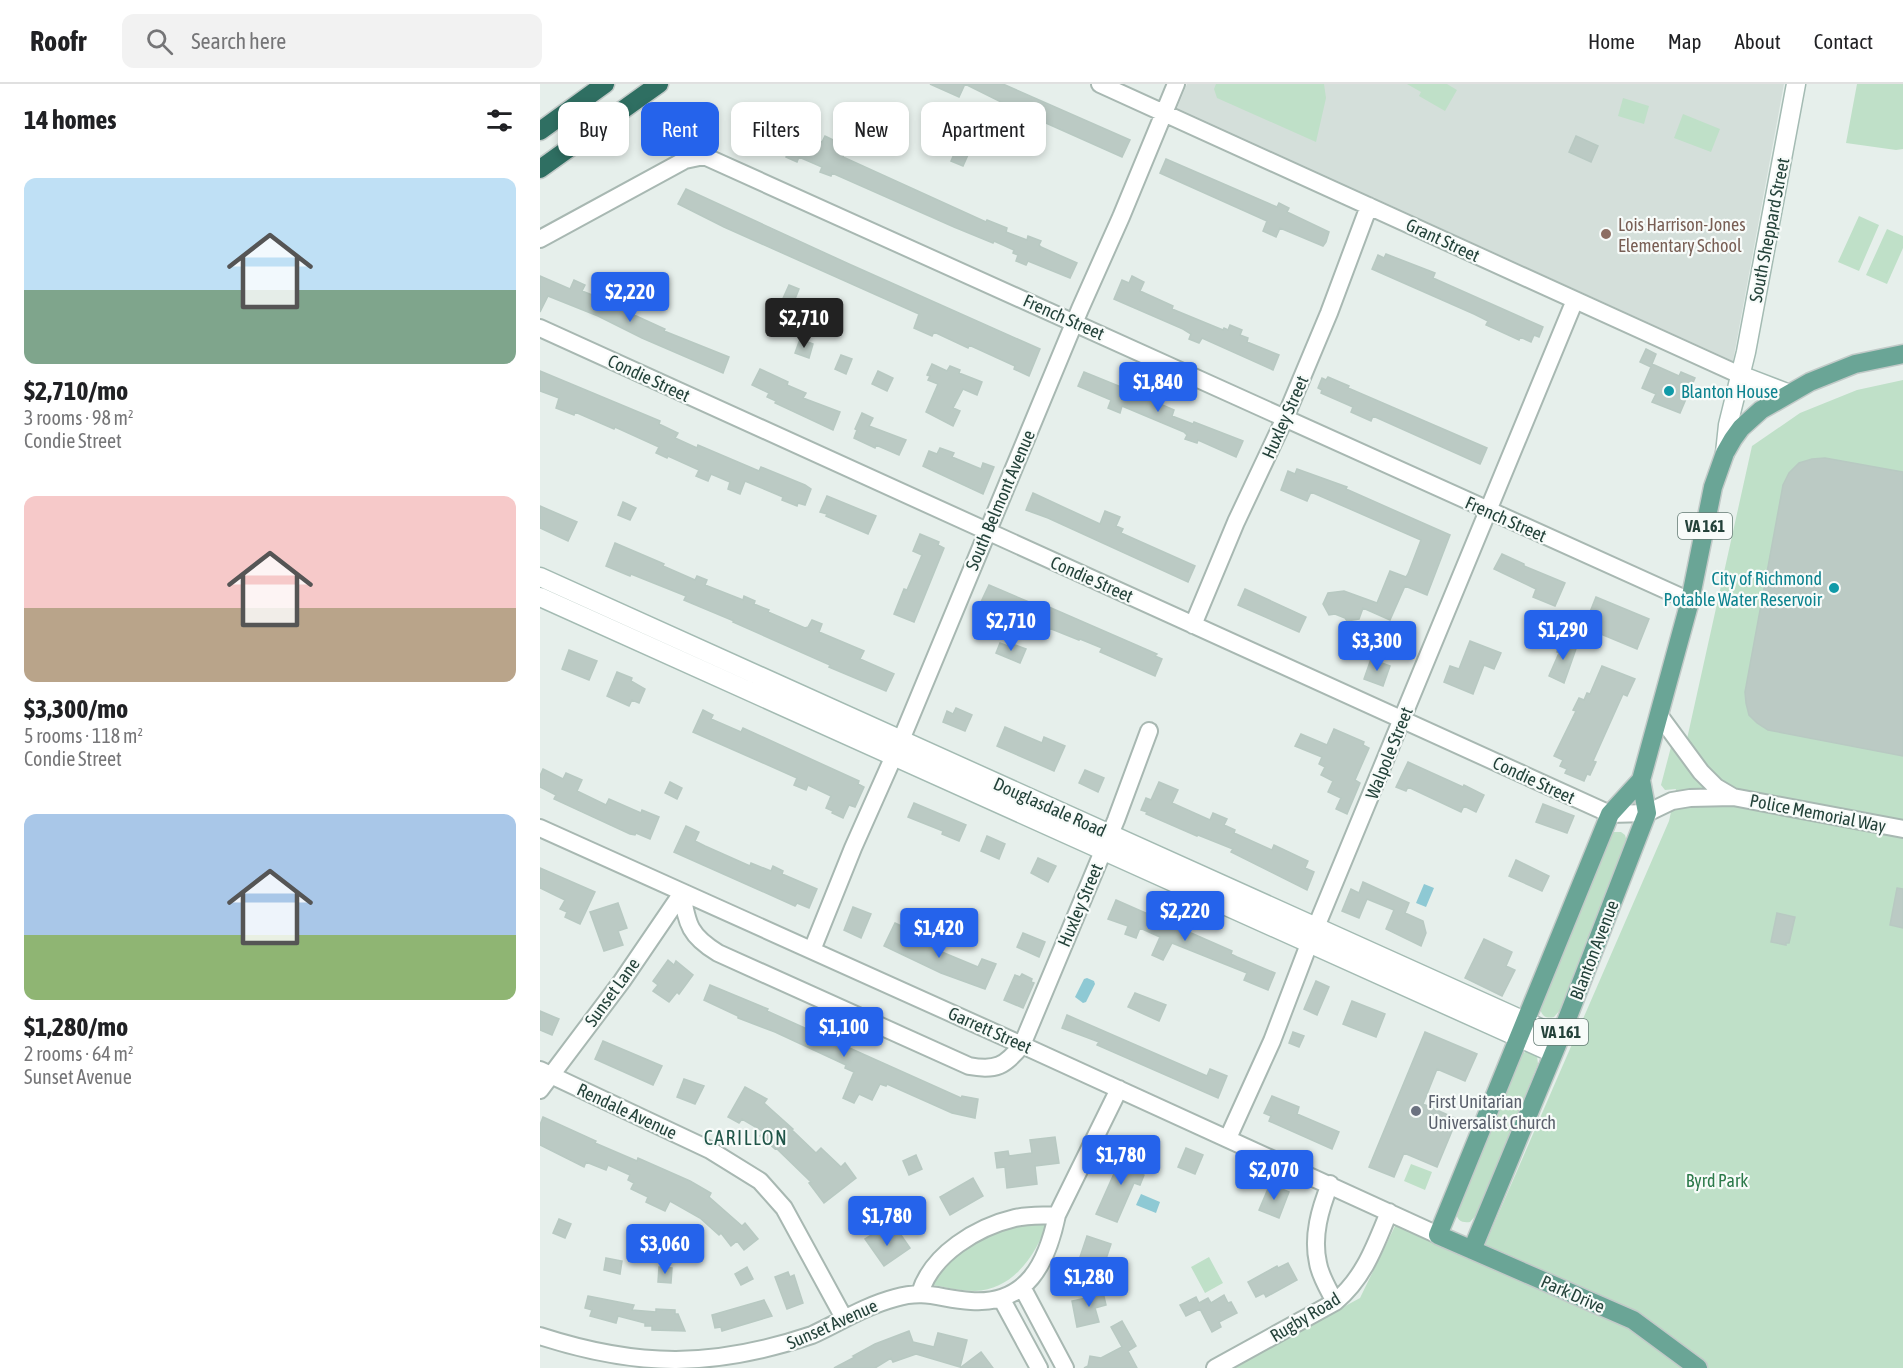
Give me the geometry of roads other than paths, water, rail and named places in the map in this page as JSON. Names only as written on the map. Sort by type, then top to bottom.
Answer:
[{"type":"highway","points":[[540,131],[605,84]]},
{"type":"highway","points":[[540,169],[659,84]]},
{"type":"main road","name":"Blanton Avenue","points":[[1472,1250],[1647,813],[1641,780],[1690,601],[1713,486],[1725,453],[1741,428],[1751,418],[1787,393],[1845,368],[1870,360],[1903,354]]},
{"type":"main road","name":"Blanton Avenue","points":[[1438,1235],[1610,814],[1641,780]]},
{"type":"main road","name":"Park Drive","points":[[1438,1235],[1633,1320],[1698,1368]]},
{"type":"street","name":"Grant Street","points":[[1100,84],[1740,375],[1787,393]]},
{"type":"street","name":"South Belmont Avenue","points":[[812,950],[1176,84]]},
{"type":"street","name":"South Sheppard Street","points":[[1740,375],[1796,84]]},
{"type":"street","name":"French Street","points":[[540,239],[685,160],[704,156],[1075,322],[1488,512],[1690,601]]},
{"type":"street","name":"Huxley Street","points":[[1193,625],[1236,522],[1286,418],[1369,206]]},
{"type":"street","name":"Walpole Street","points":[[1228,1138],[1272,1041],[1313,935],[1575,300]]},
{"type":"street","name":"Condie Street","points":[[540,328],[1610,814],[1647,813]]},
{"type":"street","name":"Blanton Avenue","points":[[1725,453],[1728,425],[1740,375]]},
{"type":"street","name":"Douglasdale Road","points":[[540,576],[897,748]]},
{"type":"street","name":"Douglasdale Road","points":[[540,597],[897,748],[1556,1045]]},
{"type":"street","name":"Police Memorial Way","points":[[1659,715],[1701,772],[1716,787],[1733,797]]},
{"type":"street","name":"Huxley Street","points":[[1022,1045],[1107,842],[1149,731]]},
{"type":"street","name":"Police Memorial Way","points":[[1647,813],[1672,801],[1690,798],[1733,797],[1903,829]]},
{"type":"street","name":"Garrett Street","points":[[540,828],[1330,1184],[1438,1235]]},
{"type":"street","points":[[682,893],[691,931],[704,944],[768,977],[869,1023],[969,1066],[986,1069],[999,1066],[1012,1057],[1022,1045]]},
{"type":"street","name":"Sunset Lane","points":[[540,1090],[546,1073],[622,981],[682,893]]},
{"type":"street","name":"Rendale Avenue","points":[[546,1073],[710,1150],[760,1181],[784,1208],[843,1318]]},
{"type":"street","name":"Sunset Avenue","points":[[540,1336],[616,1364],[711,1368],[742,1361],[811,1336],[879,1302],[920,1293],[983,1302],[1001,1298],[1022,1287],[1036,1274],[1044,1260],[1057,1215],[1119,1089]]},
{"type":"street","points":[[1330,1184],[1321,1207],[1316,1236],[1318,1264],[1335,1302]]},
{"type":"street","name":"Rugby Road","points":[[1215,1368],[1335,1302],[1348,1291],[1366,1267],[1389,1212]]},
{"type":"street","points":[[920,1293],[924,1281],[937,1264],[962,1241],[1002,1221],[1028,1216],[1057,1215]]},
{"type":"street","points":[[1022,1287],[1065,1368]]},
{"type":"street","points":[[1001,1298],[1039,1368]]},
{"type":"water","points":[[1424,884],[1434,888],[1426,907],[1416,903]]},
{"type":"water","points":[[1087,978],[1095,984],[1086,1002],[1083,1003],[1075,997],[1084,979]]},
{"type":"water","points":[[1141,1194],[1160,1202],[1156,1213],[1136,1205]]},
{"type":"place","name":"Lois Harrison-Jones Elementary School","points":[[1606,234]]},
{"type":"place","name":"Blanton House","points":[[1669,391]]},
{"type":"place","name":"City of Richmond Potable Water Reservoir","points":[[1834,588]]},
{"type":"place","name":"First Unitarian Universalist Church","points":[[1416,1111]]},
{"type":"district","name":"CARILLON","points":[[746,1137]]},
{"type":"park label","name":"Byrd Park","points":[[1717,1180]]}]
